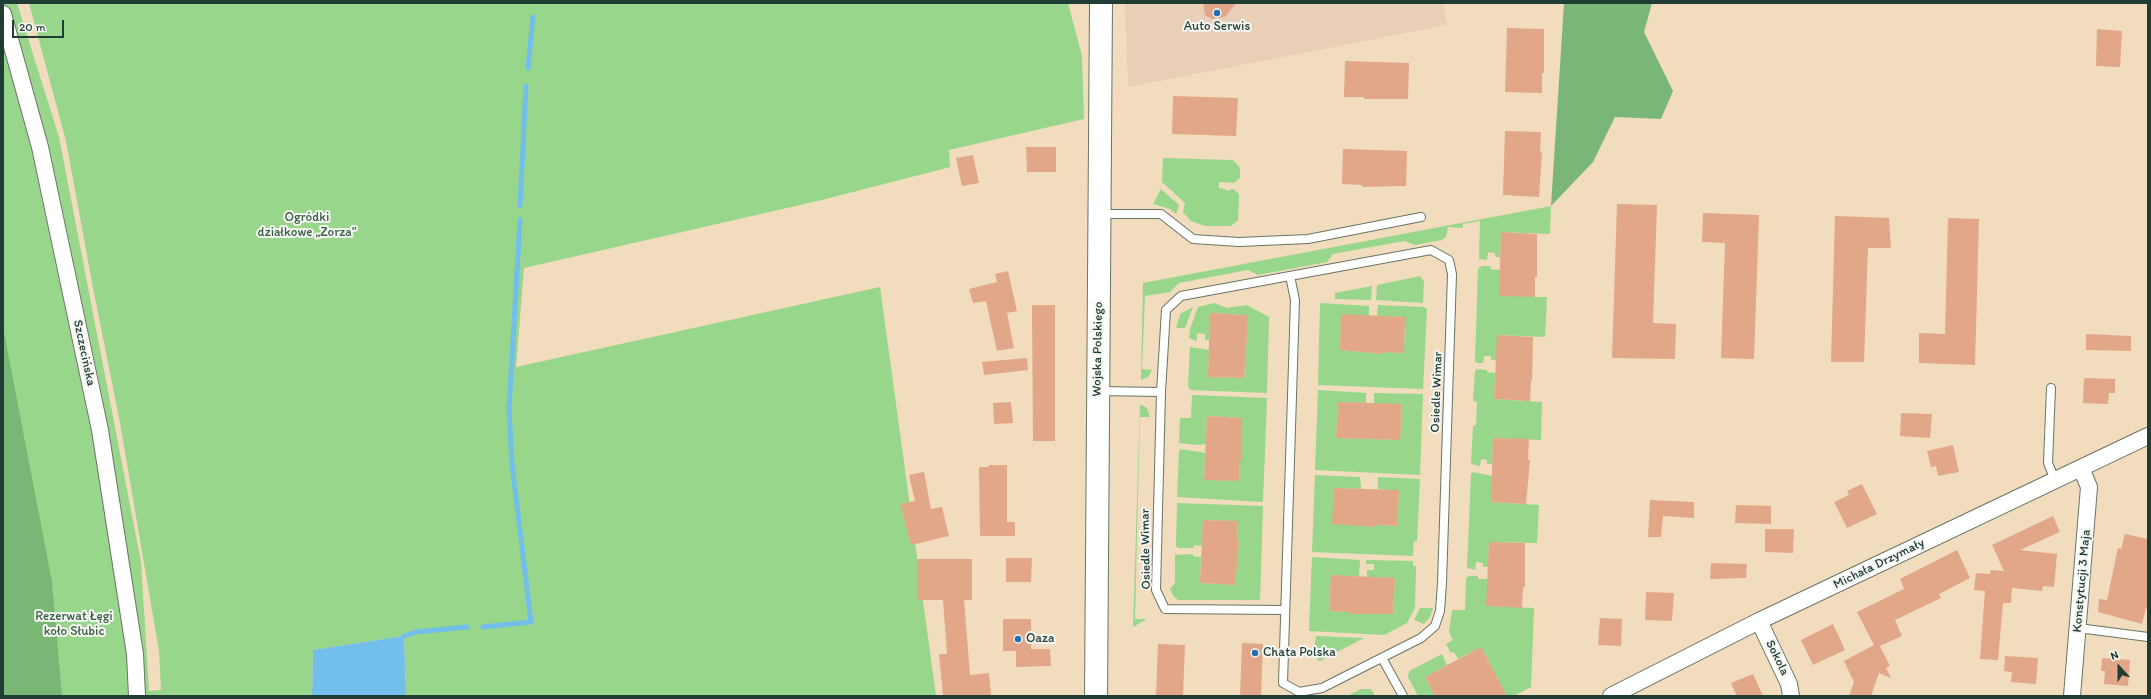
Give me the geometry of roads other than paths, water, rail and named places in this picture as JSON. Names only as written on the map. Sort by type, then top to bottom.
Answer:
[{"type":"main road","name":"Wojska Polskiego","points":[[1096,696],[1101,3]]},
{"type":"street","name":"Szczecińska","points":[[3,14],[40,147],[100,430],[135,654],[137,696]]},
{"type":"street","name":"Michała Drzymały","points":[[1611,696],[1759,621],[2148,436]]},
{"type":"street","name":"Konstytucji 3 Maja","points":[[2072,696],[2089,487],[2081,468]]},
{"type":"street","name":"Sokola","points":[[1759,621],[1789,684],[1791,696]]},
{"type":"lane","points":[[1100,214],[1161,214],[1193,239],[1239,242],[1308,239],[1421,217]]},
{"type":"lane","name":"Osiedle Wimar","points":[[1285,610],[1166,609],[1156,590],[1160,392],[1166,310],[1181,296],[1431,250],[1450,260],[1452,290],[1440,611],[1435,626],[1422,638],[1322,688],[1299,692],[1283,683],[1295,314],[1295,300],[1290,276]]},
{"type":"lane","points":[[2051,388],[2048,463],[2055,480]]},
{"type":"lane","points":[[1098,391],[1160,392]]},
{"type":"lane","points":[[2078,628],[2148,637]]},
{"type":"lane","points":[[1382,658],[1403,696]]},
{"type":"water","points":[[404,636],[406,696],[312,696],[313,650]]},
{"type":"waterway","points":[[528,68],[533,17]]},
{"type":"waterway","points":[[520,206],[526,86]]},
{"type":"waterway","points":[[483,627],[531,622],[512,464],[509,409],[520,220]]},
{"type":"waterway","points":[[404,636],[416,632],[467,627]]},
{"type":"place","name":"Auto Serwis","points":[[1217,13]]},
{"type":"place","name":"Oaza","points":[[1018,639]]},
{"type":"place","name":"Chata Polska","points":[[1255,653]]},
{"type":"park label","name":"Ogródki działkowe „Zorza”","points":[[307,226]]},
{"type":"park label","name":"Rezerwat Łęgi koło Słubic","points":[[74,624]]}]
